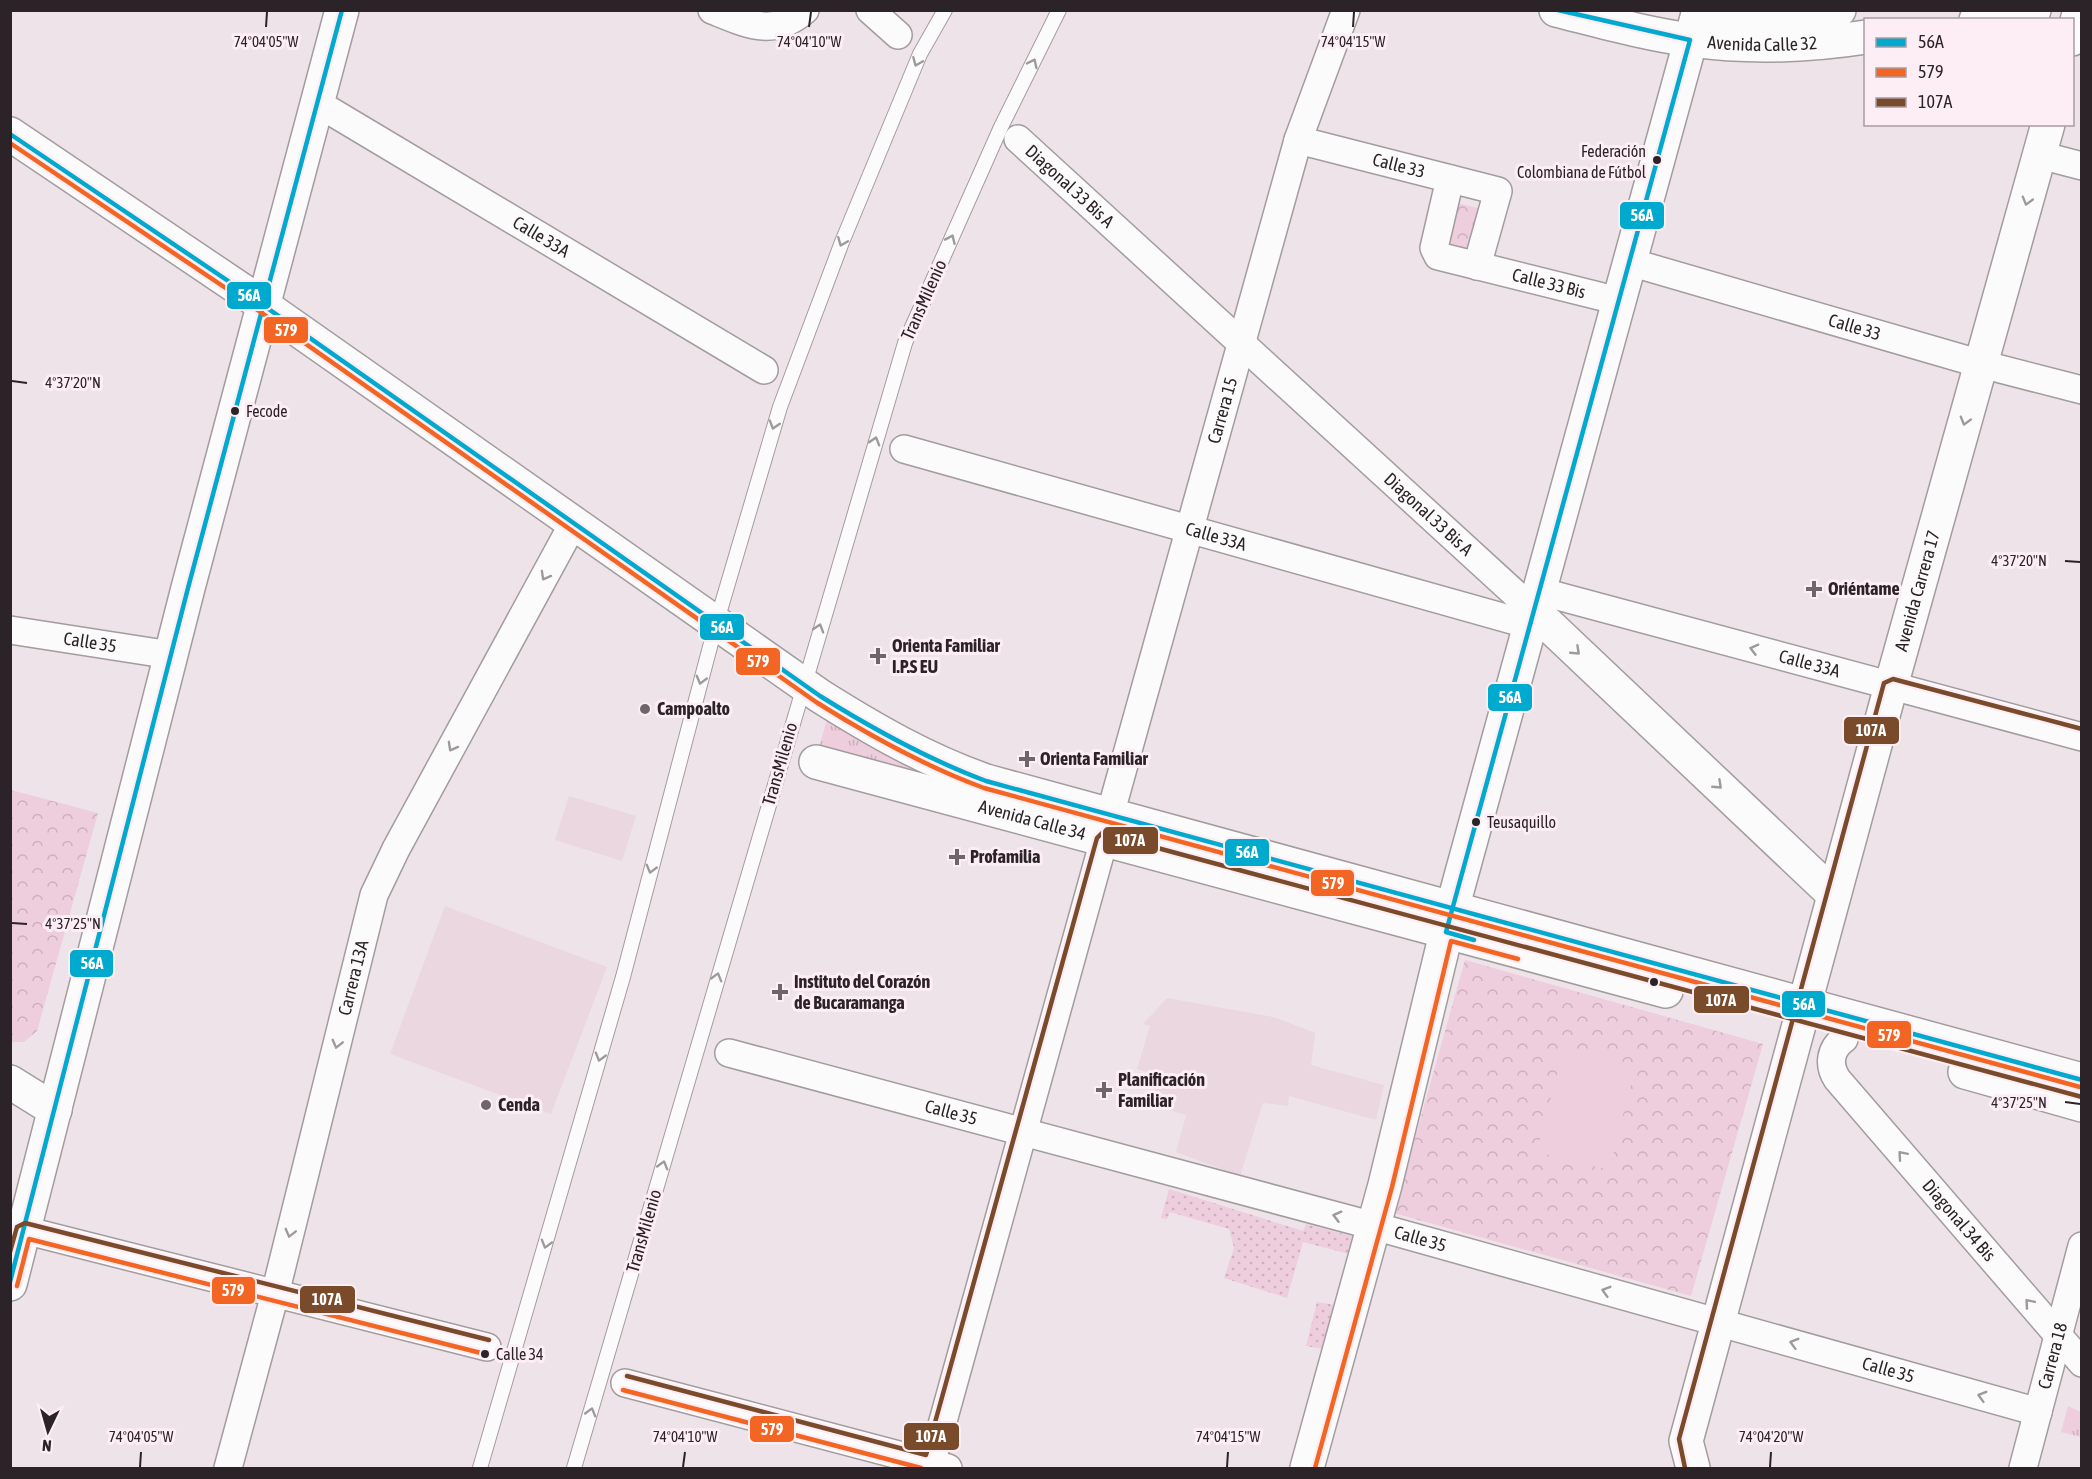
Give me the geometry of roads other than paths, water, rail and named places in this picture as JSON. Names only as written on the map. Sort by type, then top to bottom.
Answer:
[{"type":"main road","points":[[10,1284],[171,655],[342,10]]},
{"type":"main road","name":"Avenida Calle 32","points":[[1556,10],[1698,20],[1839,10]]},
{"type":"main road","points":[[1988,18],[2034,10]]},
{"type":"main road","points":[[2074,35],[2080,10]]},
{"type":"main road","points":[[1307,1468],[1374,1226],[1449,920],[1629,262],[1698,20]]},
{"type":"main road","name":"Avenida Calle 32","points":[[1698,20],[1793,45],[1864,37]]},
{"type":"main road","name":"Avenida Calle 34","points":[[16,133],[716,624],[898,744],[943,765],[1107,827]]},
{"type":"main road","name":"Avenida Carrera 17","points":[[1686,1459],[1718,1322],[1801,1016],[2044,140]]},
{"type":"main road","name":"Diagonal 33 Bis A","points":[[1534,609],[1834,895]]},
{"type":"main road","name":"Avenida Calle 34","points":[[816,762],[1107,827],[1801,1016],[2082,1080]]},
{"type":"main road","name":"Avenida Calle 34","points":[[1801,1016],[1844,1039],[2082,1105]]},
{"type":"main road","points":[[10,1082],[55,1110]]},
{"type":"street","points":[[712,10],[755,27],[775,27],[794,20],[805,10]]},
{"type":"street","points":[[870,10],[898,35]]},
{"type":"street","name":"Carrera 15","points":[[936,1467],[1107,827],[1243,345],[1298,140],[1346,10]]},
{"type":"street","name":"Calle 33A","points":[[317,103],[764,370]]},
{"type":"street","name":"Diagonal 33 Bis A","points":[[1018,140],[1534,609]]},
{"type":"street","name":"Calle 33","points":[[1298,140],[1498,191],[1477,266]]},
{"type":"street","points":[[2044,140],[2082,166]]},
{"type":"street","name":"Calle 33 Bis","points":[[1450,179],[1434,248],[1435,254],[1619,301]]},
{"type":"street","name":"Calle 33","points":[[1629,262],[1981,364],[2082,390]]},
{"type":"street","name":"Calle 33A","points":[[904,449],[1191,530],[1534,609],[1891,686],[2082,737]]},
{"type":"street","name":"Carrera 13A","points":[[228,1468],[275,1294],[374,895],[396,849],[573,524]]},
{"type":"street","name":"Calle 35","points":[[10,630],[171,655]]},
{"type":"street","points":[[1837,1079],[1831,1066],[1832,1055],[1844,1039]]},
{"type":"street","name":"Calle 35","points":[[729,1053],[1024,1134],[1374,1226],[2038,1412]]},
{"type":"street","name":"Diagonal 34 Bis","points":[[1786,1074],[1809,1067],[1837,1079],[2082,1363]]},
{"type":"street","points":[[24,1230],[487,1347]]},
{"type":"street","name":"Carrera 18","points":[[2023,1468],[2082,1246]]},
{"type":"street","points":[[625,1383],[936,1467]]},
{"type":"lane","points":[[480,1468],[623,976],[716,624],[780,407],[846,231],[920,54],[945,10]]},
{"type":"lane","name":"TransMilenio","points":[[574,1468],[905,343],[1001,127],[1059,10]]},
{"type":"place","name":"Federación Colombiana de Fútbol","points":[[1657,160]]},
{"type":"place","name":"Fecode","points":[[235,411]]},
{"type":"place","name":"Oriéntame","points":[[1814,589]]},
{"type":"place","name":"Orienta Familiar I.P.S EU","points":[[878,656]]},
{"type":"place","name":"Campoalto","points":[[645,709]]},
{"type":"place","name":"Orienta Familiar","points":[[1027,759]]},
{"type":"place","name":"Teusaquillo","points":[[1476,822]]},
{"type":"place","name":"Profamilia","points":[[957,857]]},
{"type":"place","name":"Instituto del Corazón de Bucaramanga","points":[[780,992]]},
{"type":"place","name":"Planificación Familiar","points":[[1104,1090]]},
{"type":"place","name":"Cenda","points":[[486,1105]]},
{"type":"place","name":"Calle 34","points":[[485,1354]]}]
